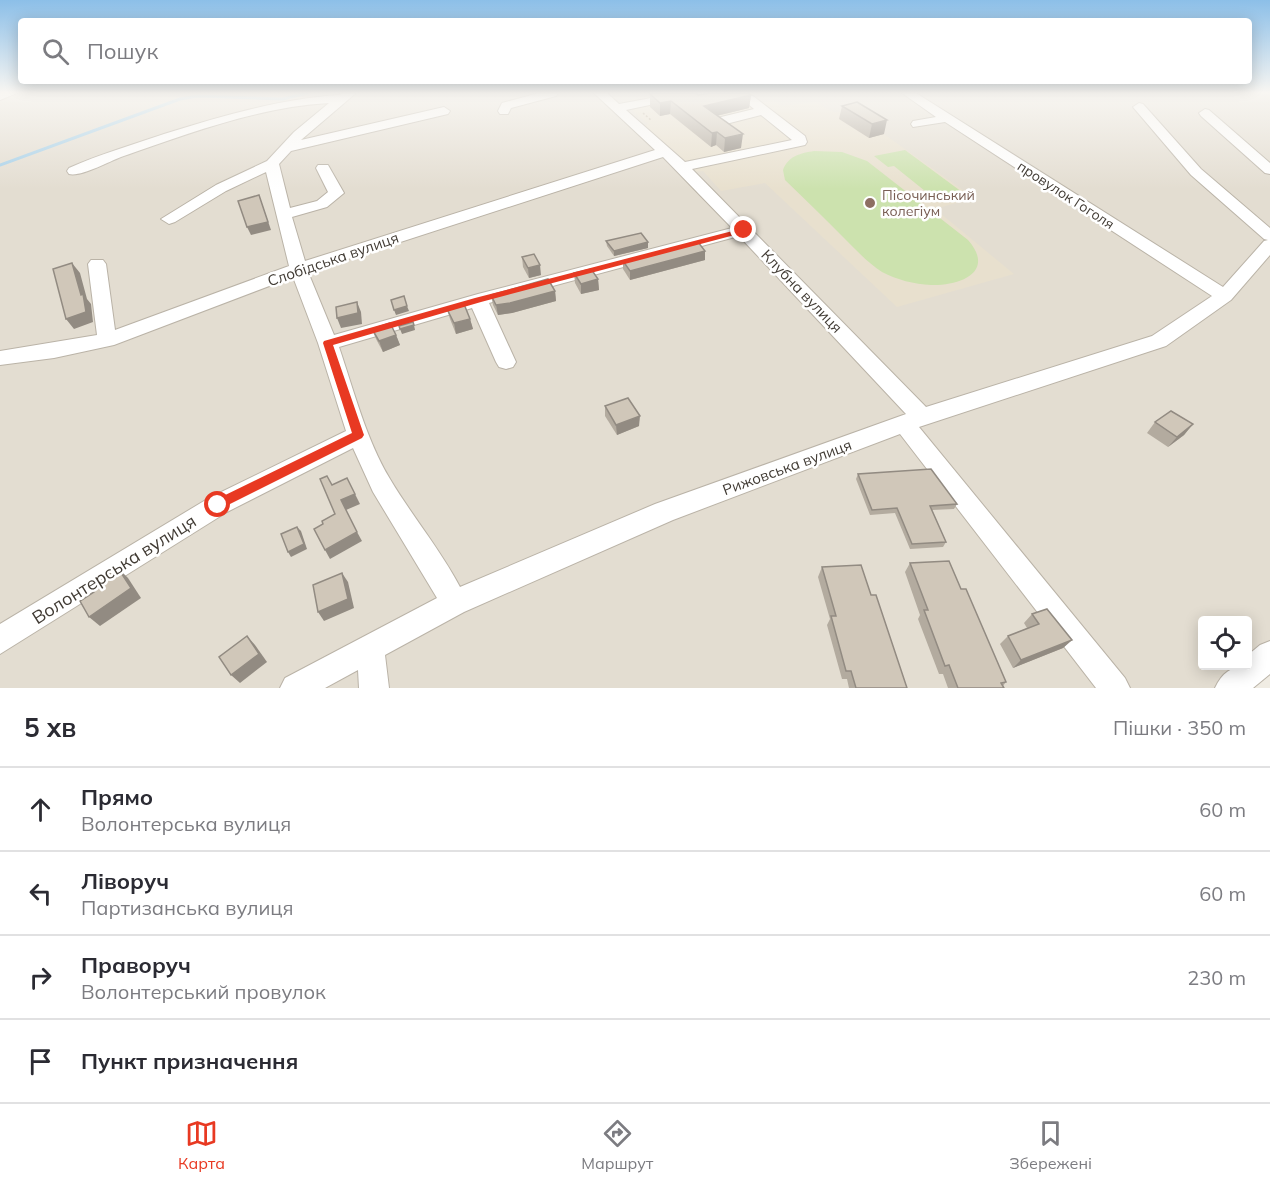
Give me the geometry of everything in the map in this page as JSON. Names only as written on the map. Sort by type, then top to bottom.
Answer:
[{"type":"street","points":[[74,171],[109,156],[206,125]]},
{"type":"street","points":[[169,219],[221,188],[272,164],[285,148],[312,125]]},
{"type":"street","points":[[285,148],[383,125]]},
{"type":"street","name":"Клубна вулиця","points":[[635,125],[682,167],[744,230],[913,420],[1115,688]]},
{"type":"street","points":[[682,167],[800,142],[800,139],[780,125]]},
{"type":"street","name":"провулок Гоголя","points":[[959,125],[1225,296]]},
{"type":"street","points":[[1155,125],[1196,172],[1270,237]]},
{"type":"street","points":[[1219,125],[1270,170]]},
{"type":"street","name":"Слобідська вулиця","points":[[0,358],[54,351],[137,331],[298,269],[664,152]]},
{"type":"street","points":[[272,164],[298,269],[328,343],[358,435],[381,485],[438,572],[454,603]]},
{"type":"street","points":[[284,214],[322,204],[336,193],[323,168]]},
{"type":"street","points":[[328,343],[478,300],[744,230]]},
{"type":"street","name":"Рижовська вулиця","points":[[295,688],[454,603],[664,512],[913,420],[1159,341],[1225,296],[1270,245]]},
{"type":"street","points":[[97,264],[107,340]]},
{"type":"street","points":[[478,300],[506,362]]},
{"type":"street","name":"Волонтерська вулиця","points":[[0,640],[218,505],[358,435]]},
{"type":"street","points":[[370,647],[374,688]]},
{"type":"street","points":[[1230,688],[1270,655]]},
{"type":"shaded area","points":[[0,125],[1270,125],[1270,666],[1246,688],[0,688]]},
{"type":"shaded area","name":"Пісочинський колегіум","points":[[871,125],[974,198],[935,209],[1014,274],[897,307],[765,183],[721,191],[703,171],[693,172],[645,126]]},
{"type":"green space","points":[[905,150],[962,192],[935,199],[894,166],[888,167],[874,156]]},
{"type":"green space","points":[[814,151],[842,152],[867,161],[968,240],[976,251],[978,261],[976,269],[963,280],[942,285],[912,283],[882,272],[858,252],[785,180],[783,170],[788,161],[800,154]]},
{"type":"building","points":[[702,125],[731,125],[743,134],[725,138],[717,132],[712,133]]},
{"type":"building","points":[[259,195],[268,222],[247,227],[238,201]]},
{"type":"building","points":[[641,233],[648,242],[614,251],[606,241]]},
{"type":"building","points":[[698,242],[705,251],[630,271],[623,261]]},
{"type":"building","points":[[534,254],[540,265],[528,268],[522,257]]},
{"type":"building","points":[[72,263],[81,295],[83,294],[86,312],[66,319],[53,269]]},
{"type":"building","points":[[591,269],[598,279],[581,284],[574,273]]},
{"type":"building","points":[[548,279],[555,291],[496,305],[491,295]]},
{"type":"building","points":[[404,296],[407,306],[394,310],[391,300]]},
{"type":"building","points":[[357,302],[358,313],[337,318],[336,307]]},
{"type":"building","points":[[464,304],[470,319],[454,323],[447,309]]},
{"type":"building","points":[[413,322],[414,325],[400,329],[399,326]]},
{"type":"building","points":[[390,323],[396,335],[379,341],[372,329]]},
{"type":"building","points":[[628,398],[640,416],[616,425],[605,406]]},
{"type":"building","points":[[1171,411],[1193,424],[1177,437],[1155,422]]},
{"type":"building","points":[[931,469],[957,504],[930,506],[946,542],[912,544],[897,508],[872,510],[858,474]]},
{"type":"building","points":[[327,476],[332,485],[347,478],[355,494],[341,500],[357,532],[325,550],[314,529],[323,524],[322,521],[335,514],[320,479]]},
{"type":"building","points":[[297,527],[304,544],[288,552],[281,534]]},
{"type":"building","points":[[949,561],[961,589],[966,589],[1006,682],[1001,683],[1004,688],[958,688],[949,665],[945,666],[924,610],[928,610],[910,563]]},
{"type":"building","points":[[861,565],[871,595],[876,595],[907,688],[856,688],[851,671],[846,671],[831,616],[836,616],[822,567]]},
{"type":"building","points":[[118,568],[131,588],[89,617],[80,601],[94,592],[91,586]]},
{"type":"building","points":[[342,573],[348,599],[318,612],[313,585]]},
{"type":"building","points":[[1047,609],[1072,640],[1021,660],[1008,636],[1039,624],[1032,614]]},
{"type":"building","points":[[247,636],[259,654],[231,675],[219,657]]},
{"type":"waterway","points":[[0,165],[109,125]]},
{"type":"place","name":"Пісочинський колегіум","points":[[870,203]]},
{"type":"route","points":[[218,505],[358,435],[328,343],[478,300],[744,230]]}]
